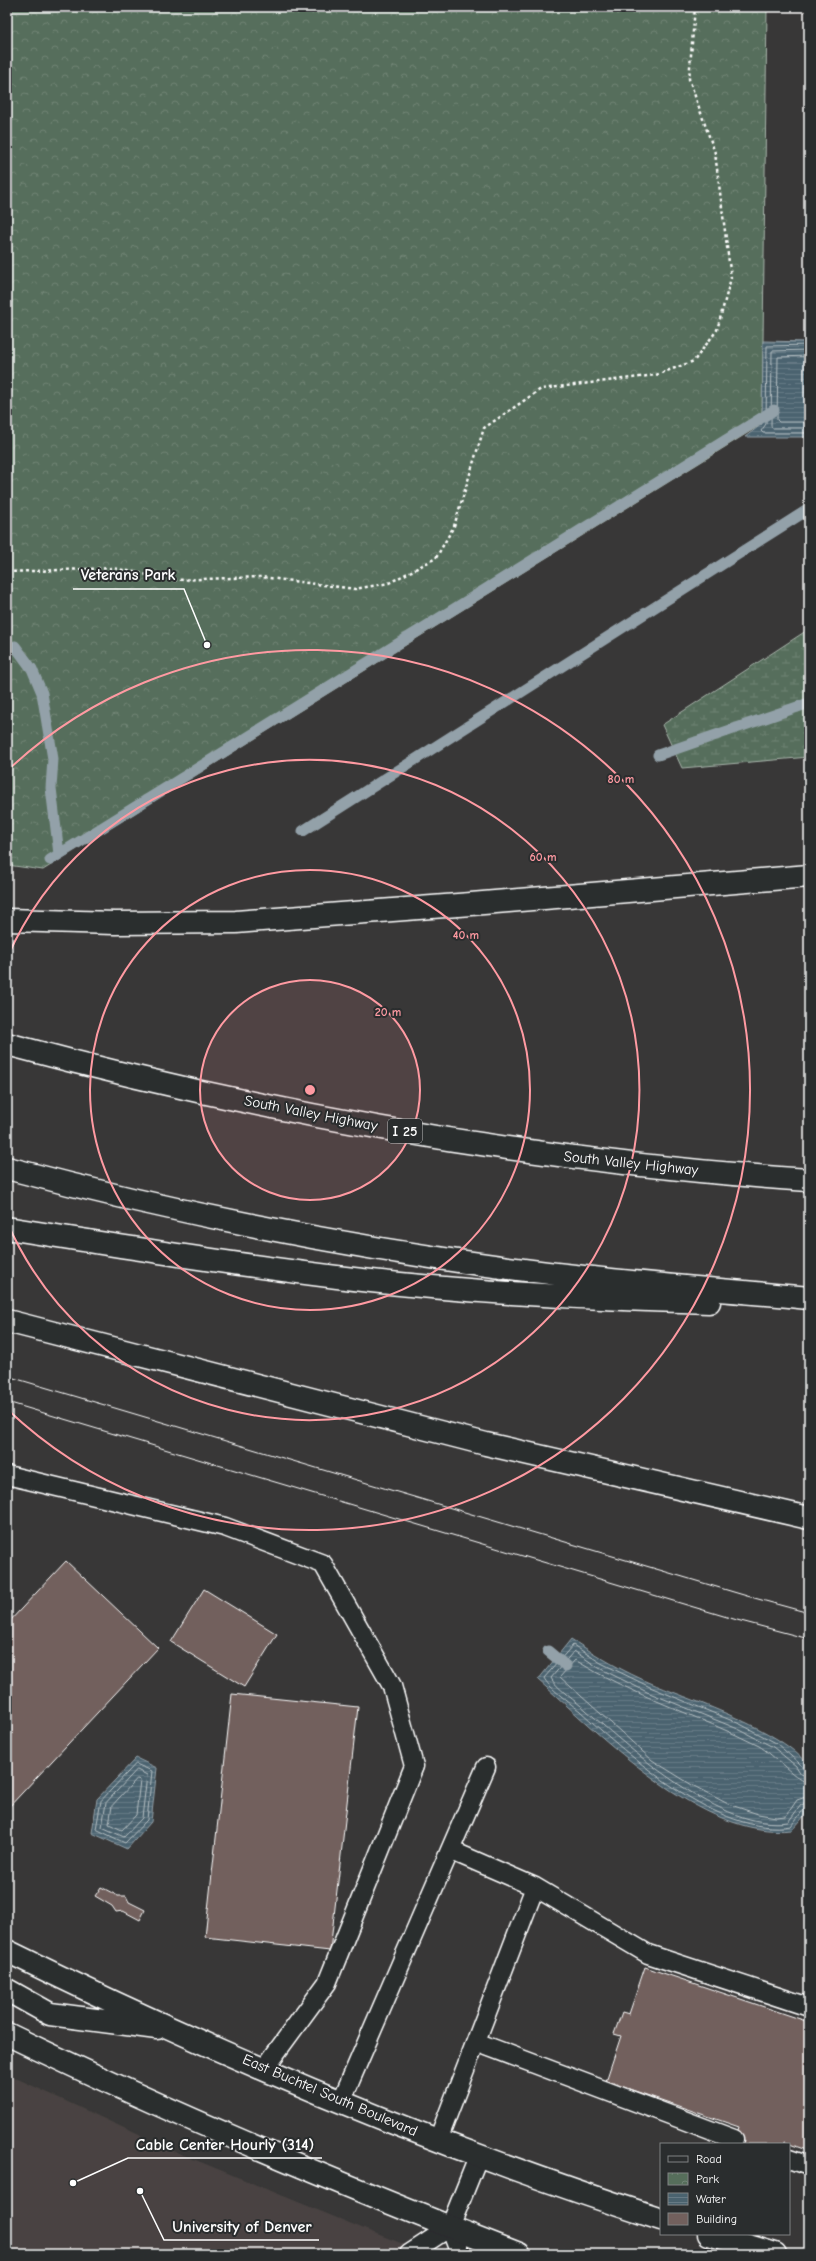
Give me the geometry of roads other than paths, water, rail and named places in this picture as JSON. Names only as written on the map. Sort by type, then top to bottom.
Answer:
[{"type":"main road","points":[[626,890],[809,865]]},
{"type":"main road","points":[[7,920],[115,923],[236,922],[809,876]]},
{"type":"main road","name":"South Valley Highway","points":[[7,1044],[200,1091],[430,1135],[548,1154],[670,1168],[809,1180]]},
{"type":"main road","points":[[7,1168],[134,1200],[372,1246],[592,1278],[809,1298]]},
{"type":"main road","points":[[7,1228],[258,1267],[469,1290],[626,1300],[809,1305]]},
{"type":"main road","points":[[7,1321],[486,1444],[809,1518]]},
{"type":"main road","name":"East Buchtel South Boulevard","points":[[7,1951],[178,2031],[341,2102],[479,2155],[660,2219]]},
{"type":"main road","points":[[7,1990],[50,2014],[178,2031]]},
{"type":"main road","points":[[7,2034],[73,2066],[235,2138],[519,2254]]},
{"type":"main road","points":[[712,2235],[775,2254]]},
{"type":"lane","points":[[7,1475],[225,1528],[323,1564],[392,1686],[414,1766],[327,1983],[264,2069]]},
{"type":"lane","points":[[341,2102],[486,1768]]},
{"type":"lane","points":[[450,1850],[535,1887],[648,1954],[809,2007]]},
{"type":"lane","points":[[438,2140],[535,1887]]},
{"type":"lane","points":[[476,2042],[734,2139]]},
{"type":"lane","points":[[409,2254],[450,2227],[479,2155]]},
{"type":"lane","points":[[790,2159],[809,2166]]},
{"type":"lane","points":[[450,2227],[460,2254]]},
{"type":"water","points":[[763,341],[809,342],[809,437],[745,437],[762,424]]},
{"type":"water","points":[[571,1639],[601,1658],[632,1674],[714,1708],[762,1731],[783,1743],[799,1756],[810,1771],[808,1803],[806,1812],[801,1820],[792,1830],[758,1829],[723,1819],[689,1801],[655,1779],[622,1754],[538,1680]]},
{"type":"water","points":[[136,1758],[157,1768],[151,1822],[127,1849],[92,1833],[97,1799]]},
{"type":"waterway","points":[[50,860],[774,410]]},
{"type":"waterway","points":[[303,831],[809,509]]},
{"type":"waterway","points":[[15,646],[32,669],[42,693],[53,759],[51,788],[59,854]]},
{"type":"waterway","points":[[658,755],[809,703]]},
{"type":"waterway","points":[[548,1651],[566,1666]]},
{"type":"tram line","points":[[7,1376],[747,1596],[809,1613]]},
{"type":"tram line","points":[[7,1402],[737,1620],[809,1639]]},
{"type":"place","name":"Veterans Park","points":[[207,645]]},
{"type":"place","name":"Cable Center Hourly (314)","points":[[73,2183]]},
{"type":"place","name":"University of Denver","points":[[140,2191]]}]
